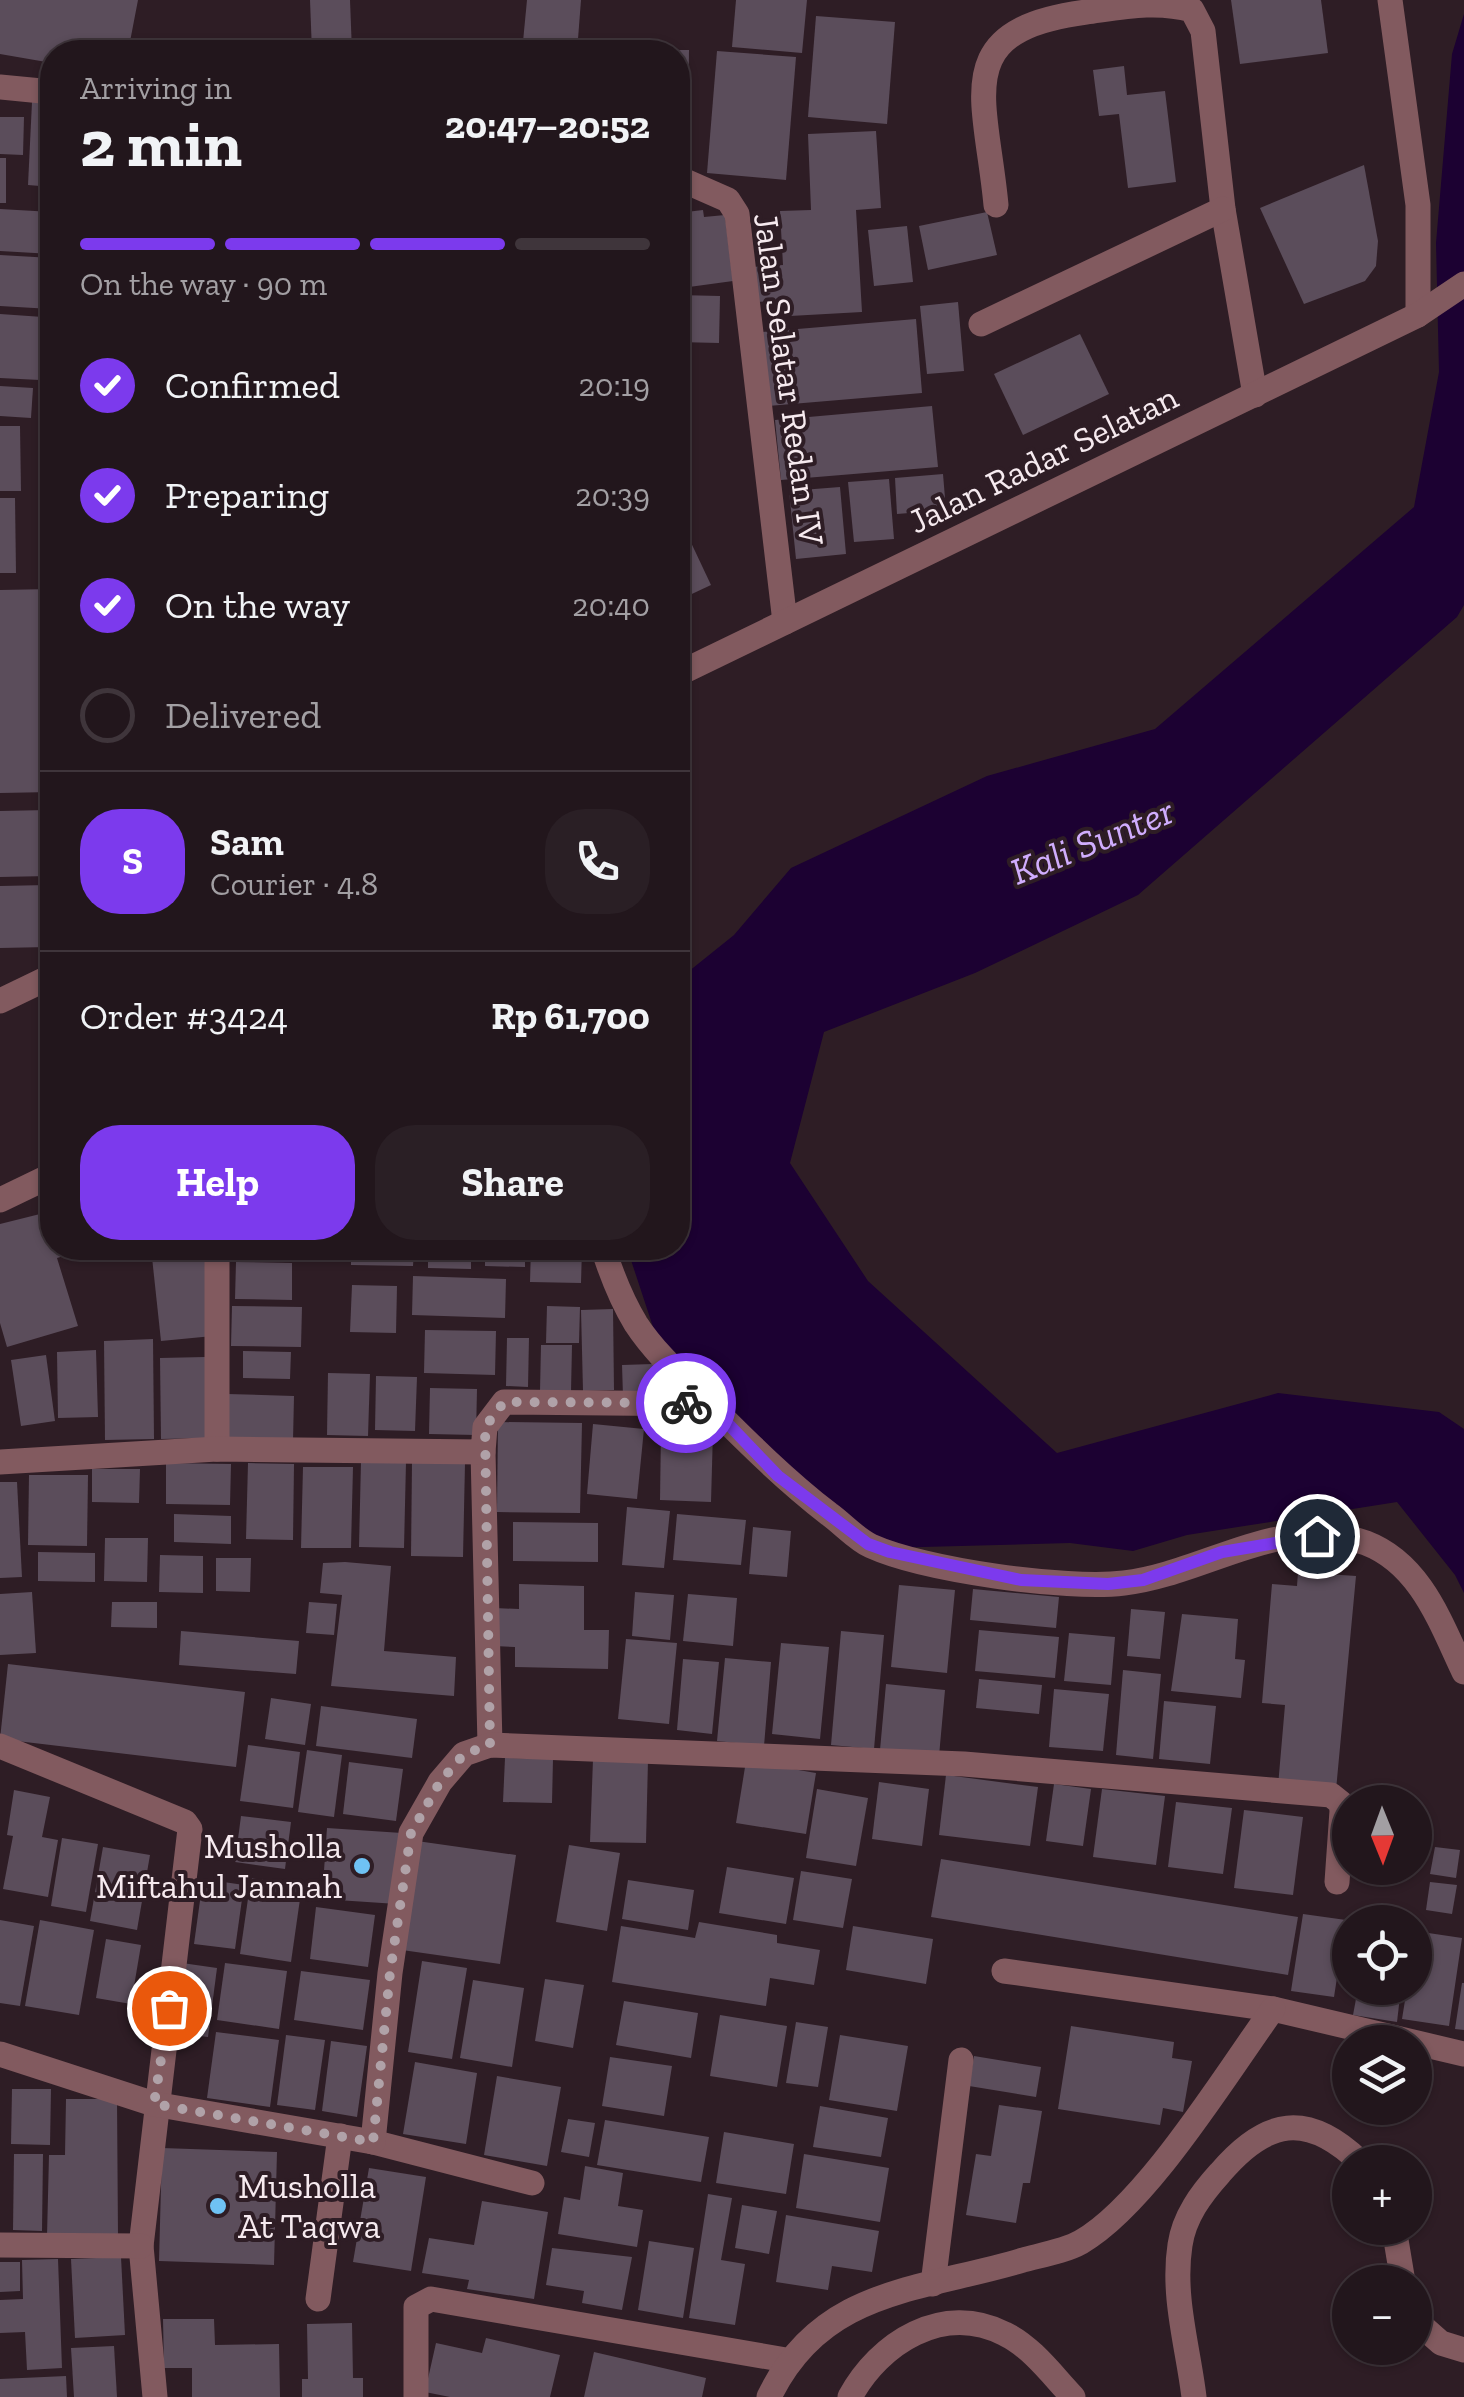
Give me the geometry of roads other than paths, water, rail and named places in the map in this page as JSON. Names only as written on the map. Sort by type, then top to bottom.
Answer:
[{"type":"street","points":[[1390,0],[1418,205],[1427,309]]},
{"type":"street","points":[[996,206],[984,74],[991,51],[1007,34],[1036,22],[1166,2],[1192,10],[1203,31],[1223,209],[1255,395]]},
{"type":"street","points":[[0,87],[40,91]]},
{"type":"street","name":"Jalan Selatar Redan IV","points":[[690,183],[728,200],[737,214],[785,622]]},
{"type":"street","points":[[981,324],[1223,209]]},
{"type":"street","name":"Jalan Radar Selatan","points":[[690,668],[1255,395],[1427,309],[1464,284]]},
{"type":"street","points":[[0,1002],[40,982]]},
{"type":"street","points":[[0,1200],[40,1181]]},
{"type":"street","points":[[217,1260],[217,1448]]},
{"type":"street","points":[[609,1260],[635,1322],[656,1350],[778,1476],[868,1544],[1021,1580],[1108,1584],[1143,1580],[1222,1552],[1298,1537],[1367,1543],[1410,1573],[1427,1596],[1464,1672]]},
{"type":"street","points":[[490,1745],[485,1427],[504,1402],[709,1404]]},
{"type":"street","points":[[0,1462],[217,1448],[483,1452]]},
{"type":"street","points":[[373,2142],[390,1973],[411,1833],[440,1782],[464,1754],[490,1745],[964,1764],[1332,1796]]},
{"type":"street","points":[[0,1746],[185,1822],[190,1829],[154,2104],[140,2246],[155,2397]]},
{"type":"street","points":[[1004,1971],[1273,2010],[1464,2054]]},
{"type":"street","points":[[768,2397],[786,2360],[830,2320],[868,2302],[1079,2244],[1127,2208],[1273,2010]]},
{"type":"street","points":[[0,2054],[154,2104],[373,2142],[532,2183]]},
{"type":"street","points":[[933,2284],[961,2060]]},
{"type":"street","points":[[1194,2397],[1177,2292],[1180,2244],[1188,2216],[1238,2151],[1262,2134],[1300,2126],[1338,2145]]},
{"type":"street","points":[[318,2299],[340,2136]]},
{"type":"street","points":[[0,2245],[140,2246]]},
{"type":"street","points":[[416,2397],[416,2307],[431,2298],[786,2360]]},
{"type":"street","points":[[850,2397],[864,2371],[900,2338],[952,2322],[982,2325],[1006,2334],[1074,2397]]},
{"type":"street","points":[[1432,2334],[1464,2350]]},
{"type":"water","name":"Kali Sunter","points":[[1464,14],[1464,605],[1457,617],[1138,895],[975,973],[824,1032],[790,1163],[868,1281],[1057,1453],[1278,1393],[1439,1412],[1464,1429],[1464,1593],[1455,1575],[1397,1502],[1187,1535],[1133,1551],[1070,1543],[884,1548],[793,1478],[657,1339],[631,1260],[690,1260],[690,970],[734,935],[791,868],[987,776],[1155,729],[1414,507],[1439,372],[1436,243],[1452,54]]},
{"type":"place","name":"Musholla Miftahul Jannah","points":[[362,1866]]},
{"type":"place","name":"Musholla At Taqwa","points":[[218,2206]]}]
